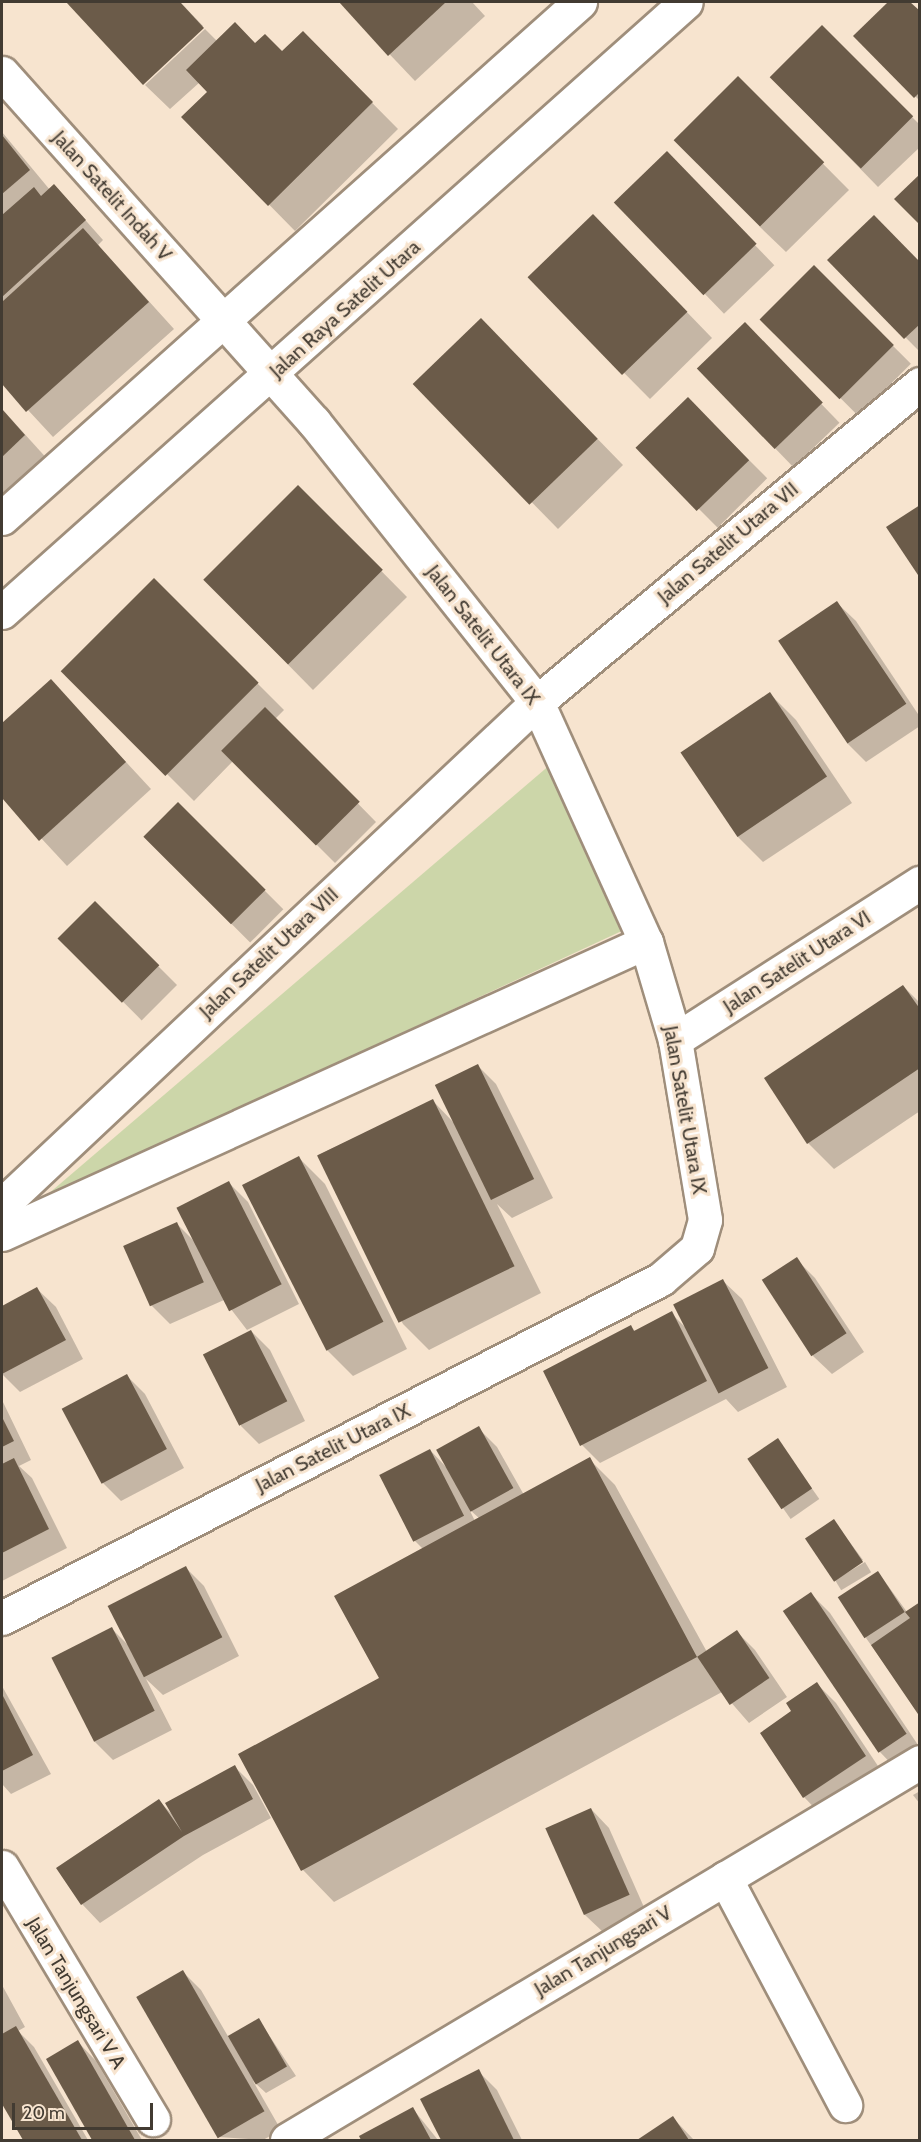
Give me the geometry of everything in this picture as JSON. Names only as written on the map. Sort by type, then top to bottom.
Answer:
[{"type":"street","points":[[2,518],[580,2]]},
{"type":"street","name":"Jalan Raya Satelit Utara","points":[[2,612],[272,375],[686,2]]},
{"type":"street","name":"Jalan Satelit Indah V","points":[[2,73],[224,320]]},
{"type":"street","name":"Jalan Satelit Utara IX","points":[[2,1618],[677,1268],[697,1248],[705,1220],[675,1040],[646,942],[537,702],[314,422],[224,320]]},
{"type":"street","name":"Jalan Satelit Utara VII","points":[[537,702],[920,384]]},
{"type":"street","name":"Jalan Satelit Utara VIII","points":[[2,1205],[537,702]]},
{"type":"street","name":"Jalan Satelit Utara VI","points":[[675,1040],[920,883]]},
{"type":"street","points":[[2,1234],[646,942]]},
{"type":"street","name":"Jalan Tanjungsari V","points":[[287,2140],[920,1762]]},
{"type":"street","name":"Jalan Tanjungsari V A","points":[[2,1867],[153,2118]]},
{"type":"street","points":[[725,1878],[845,2105]]},
{"type":"green space","points":[[558,758],[626,929],[40,1201]]},
{"type":"building","points":[[66,2],[180,2],[204,28],[143,85]]},
{"type":"building","points":[[339,2],[446,2],[388,56]]},
{"type":"building","points":[[888,2],[910,2],[920,11],[920,92],[914,98],[853,36]]},
{"type":"building","points":[[235,22],[255,43],[265,34],[282,51],[303,31],[373,102],[268,206],[181,117],[207,92],[186,70]]},
{"type":"building","points":[[822,25],[913,116],[861,169],[770,77]]},
{"type":"building","points":[[738,76],[824,162],[760,227],[674,140]]},
{"type":"building","points":[[2,135],[30,170],[2,194]]},
{"type":"building","points":[[667,151],[757,244],[703,295],[614,202]]},
{"type":"building","points":[[920,174],[920,225],[894,199]]},
{"type":"building","points":[[54,184],[86,220],[2,297],[2,215],[34,187],[41,196]]},
{"type":"building","points":[[593,214],[687,312],[622,375],[528,277]]},
{"type":"building","points":[[874,215],[920,262],[920,324],[904,339],[827,260]]},
{"type":"building","points":[[83,228],[149,302],[26,412],[2,384],[2,302]]},
{"type":"building","points":[[814,265],[894,345],[839,399],[760,319]]},
{"type":"building","points":[[481,318],[598,439],[529,505],[413,384]]},
{"type":"building","points":[[745,322],[823,403],[775,449],[697,369]]},
{"type":"building","points":[[688,397],[749,460],[697,511],[635,448]]},
{"type":"building","points":[[2,409],[25,435],[2,457]]},
{"type":"building","points":[[298,485],[383,570],[288,665],[203,580]]},
{"type":"building","points":[[920,505],[920,578],[886,527]]},
{"type":"building","points":[[154,578],[259,683],[165,776],[61,671]]},
{"type":"building","points":[[837,601],[906,704],[847,744],[778,641]]},
{"type":"building","points":[[51,679],[126,762],[39,841],[2,798],[2,723]]},
{"type":"building","points":[[770,692],[827,777],[738,837],[680,752]]},
{"type":"building","points":[[265,707],[360,802],[316,846],[221,751]]},
{"type":"building","points":[[178,802],[266,890],[231,924],[143,837]]},
{"type":"building","points":[[95,901],[159,965],[122,1003],[58,938]]},
{"type":"building","points":[[903,985],[920,1009],[920,1068],[807,1144],[764,1078]]},
{"type":"building","points":[[478,1064],[534,1179],[491,1200],[435,1085]]},
{"type":"building","points":[[433,1099],[515,1266],[399,1323],[317,1156]]},
{"type":"building","points":[[299,1156],[383,1322],[326,1351],[242,1185]]},
{"type":"building","points":[[229,1181],[282,1284],[229,1311],[176,1208]]},
{"type":"building","points":[[177,1222],[204,1282],[150,1306],[123,1246]]},
{"type":"building","points":[[797,1257],[847,1333],[811,1356],[762,1280]]},
{"type":"building","points":[[723,1279],[768,1368],[719,1394],[673,1304]]},
{"type":"building","points":[[37,1287],[66,1340],[2,1374],[2,1306]]},
{"type":"building","points":[[672,1311],[707,1381],[580,1446],[543,1371],[631,1325],[634,1331]]},
{"type":"building","points":[[251,1330],[287,1401],[239,1426],[203,1355]]},
{"type":"building","points":[[127,1374],[167,1449],[102,1484],[62,1409]]},
{"type":"building","points":[[2,1417],[14,1441],[2,1447]]},
{"type":"building","points":[[479,1426],[513,1488],[471,1512],[436,1450]]},
{"type":"building","points":[[778,1438],[812,1489],[781,1509],[747,1459]]},
{"type":"building","points":[[430,1449],[464,1516],[413,1542],[379,1475]]},
{"type":"building","points":[[590,1457],[697,1657],[301,1871],[238,1754],[379,1678],[334,1596]]},
{"type":"building","points":[[14,1458],[49,1529],[2,1553],[2,1464]]},
{"type":"building","points":[[834,1519],[863,1562],[834,1582],[805,1539]]},
{"type":"building","points":[[186,1566],[222,1637],[144,1677],[108,1606]]},
{"type":"building","points":[[878,1571],[905,1612],[864,1638],[838,1597]]},
{"type":"building","points":[[811,1592],[907,1734],[878,1753],[783,1611]]},
{"type":"building","points":[[920,1602],[920,1717],[871,1645],[910,1618],[905,1612]]},
{"type":"building","points":[[112,1627],[155,1711],[94,1742],[51,1658]]},
{"type":"building","points":[[737,1630],[769,1678],[730,1705],[697,1657]]},
{"type":"building","points":[[817,1682],[866,1756],[803,1798],[760,1733],[791,1711],[786,1703]]},
{"type":"building","points":[[2,1694],[33,1755],[2,1771]]},
{"type":"building","points":[[235,1765],[253,1799],[184,1836],[81,1905],[56,1868],[159,1799],[182,1832],[165,1803]]},
{"type":"building","points":[[591,1808],[630,1895],[584,1915],[545,1828]]},
{"type":"building","points":[[183,1970],[264,2111],[218,2138],[136,1997]]},
{"type":"building","points":[[259,2018],[287,2066],[256,2084],[228,2036]]},
{"type":"building","points":[[16,2026],[82,2140],[23,2140],[2,2104],[2,2034]]},
{"type":"building","points":[[78,2040],[135,2140],[92,2140],[46,2059]]},
{"type":"building","points":[[479,2069],[514,2140],[441,2140],[420,2099]]},
{"type":"building","points":[[413,2107],[431,2140],[361,2140],[359,2136]]},
{"type":"building","points":[[673,2116],[689,2140],[637,2140]]}]
